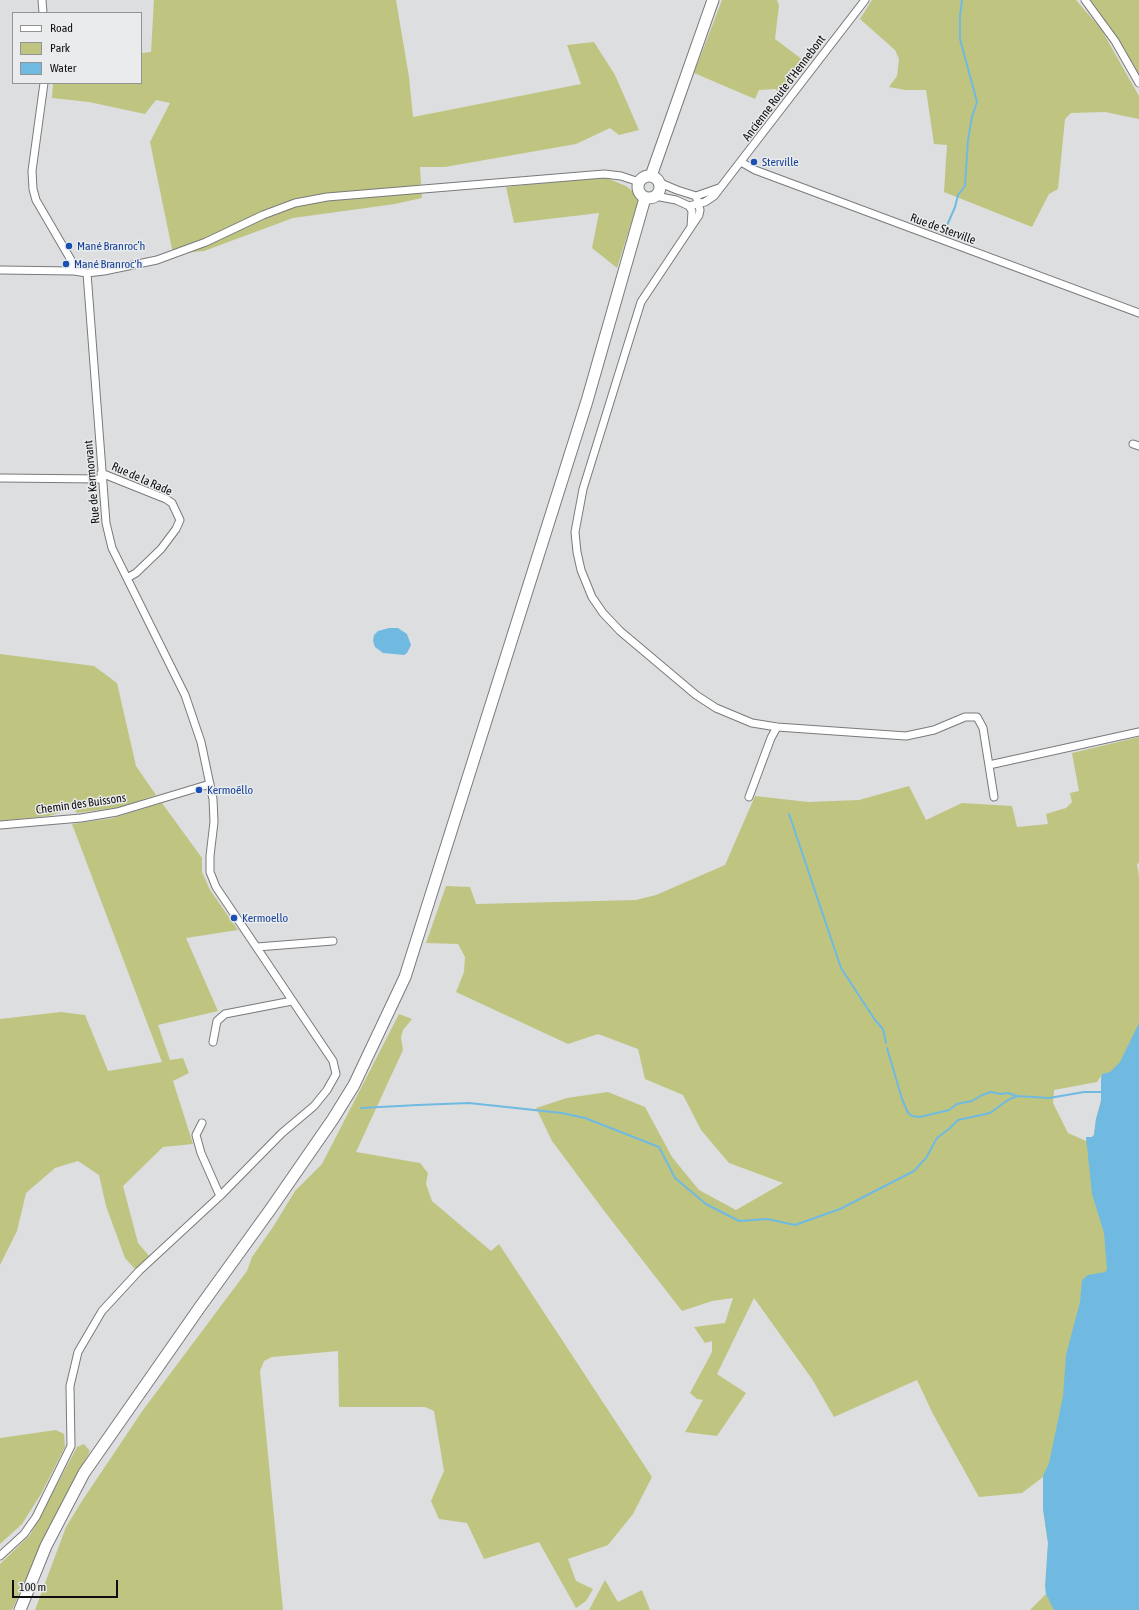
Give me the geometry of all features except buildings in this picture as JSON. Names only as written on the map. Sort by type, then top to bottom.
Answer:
[{"type":"main road","points":[[20,1610],[46,1546],[84,1473],[333,1119],[354,1085],[405,977],[650,197],[659,190],[655,179],[713,0]]},
{"type":"main road","points":[[650,197],[639,192],[638,185],[644,177],[655,179]]},
{"type":"street","points":[[42,0],[43,12]]},
{"type":"street","name":"Ancienne Route d'Hennebont","points":[[699,204],[714,196],[865,0]]},
{"type":"street","points":[[1085,0],[1115,41],[1139,83]]},
{"type":"street","points":[[44,84],[32,171],[33,189],[36,200],[71,260],[74,271]]},
{"type":"street","name":"Rue de Sterville","points":[[741,162],[762,173],[1139,313]]},
{"type":"street","points":[[0,270],[74,271],[87,273],[156,260],[206,242],[262,215],[295,203],[327,197],[604,174],[622,176],[639,182]]},
{"type":"street","points":[[655,179],[677,190],[696,196],[719,188]]},
{"type":"street","points":[[696,196],[699,204],[700,215],[642,302],[583,489],[575,532],[581,570],[592,597],[603,613],[620,631],[696,695],[716,708],[752,723],[777,727],[906,736],[934,730],[965,717],[977,717],[983,728],[994,797]]},
{"type":"street","points":[[650,197],[676,200],[689,206],[692,211],[691,227]]},
{"type":"street","points":[[689,206],[699,204]]},
{"type":"street","name":"Rue de Kermorvant","points":[[0,1556],[24,1534],[36,1517],[71,1446],[70,1386],[78,1352],[102,1311],[139,1272],[220,1196],[277,1138],[314,1106],[327,1090],[336,1074],[333,1061],[292,1001],[258,947],[216,887],[210,872],[210,856],[214,822],[213,799],[201,742],[192,712],[175,674],[112,548],[106,523],[101,476],[87,273]]},
{"type":"street","points":[[0,478],[101,476]]},
{"type":"street","name":"Rue de la Rade","points":[[101,476],[166,499],[172,503],[180,520],[176,529],[161,549],[136,573],[127,578]]},
{"type":"street","points":[[749,797],[771,738],[777,727]]},
{"type":"street","points":[[989,765],[1139,732]]},
{"type":"street","name":"Chemin des Buissons","points":[[0,825],[81,818],[117,812],[210,784]]},
{"type":"street","points":[[258,947],[333,941]]},
{"type":"street","points":[[213,1042],[217,1021],[225,1014],[292,1001]]},
{"type":"street","points":[[202,1122],[196,1135],[201,1153],[220,1196]]},
{"type":"green space","points":[[154,0],[396,0],[409,77],[413,117],[581,84],[567,45],[594,42],[615,75],[639,130],[619,135],[610,128],[576,144],[445,167],[420,167],[422,198],[395,204],[293,218],[204,251],[173,254],[150,142],[170,103],[156,100],[145,114],[89,102],[52,98],[53,84],[142,84],[142,53],[151,52]]},
{"type":"green space","points":[[722,0],[777,0],[779,5],[775,39],[807,63],[779,100],[776,89],[759,90],[755,99],[694,73]]},
{"type":"green space","points":[[872,0],[1076,0],[1101,29],[1139,96],[1139,119],[1105,112],[1071,113],[1065,119],[1058,189],[1049,194],[1032,227],[944,192],[947,145],[934,144],[926,90],[905,90],[889,87],[897,76],[899,59],[895,50],[860,19]]},
{"type":"green space","points":[[1090,0],[1139,0],[1139,76],[1122,46]]},
{"type":"green space","points":[[604,177],[626,186],[636,194],[638,201],[617,268],[592,248],[599,213],[514,223],[506,187]]},
{"type":"green space","points":[[0,654],[94,666],[117,683],[136,766],[156,795],[122,807],[77,813],[73,808],[49,816],[0,821]]},
{"type":"green space","points":[[1139,737],[1139,863],[1137,864],[1139,876],[1139,1610],[1030,1610],[1046,1594],[1048,1543],[1043,1509],[1043,1477],[1022,1493],[979,1497],[933,1414],[917,1380],[834,1417],[812,1379],[754,1298],[717,1374],[746,1393],[717,1436],[685,1432],[703,1400],[697,1399],[690,1393],[712,1352],[712,1341],[705,1343],[694,1327],[725,1323],[733,1298],[712,1301],[682,1311],[552,1141],[536,1108],[567,1098],[608,1092],[645,1107],[672,1157],[699,1190],[736,1210],[783,1183],[729,1163],[701,1130],[683,1095],[645,1079],[638,1049],[598,1034],[568,1044],[456,992],[464,972],[465,957],[458,944],[426,943],[446,886],[470,887],[476,904],[636,900],[656,895],[725,865],[755,796],[808,802],[859,800],[909,786],[926,820],[962,803],[1012,806],[1017,827],[1048,824],[1046,814],[1066,808],[1072,802],[1070,793],[1079,791],[1072,753]],"holes":[[[1101,1076],[1101,1101],[1096,1119],[1094,1135],[1092,1137],[1086,1137],[1086,1141],[1068,1133],[1053,1103],[1054,1090],[1097,1082]]]},
{"type":"green space","points":[[162,803],[202,858],[202,872],[210,890],[238,930],[186,938],[218,1011],[158,1025],[170,1060],[183,1058],[189,1073],[173,1081],[193,1144],[163,1147],[123,1186],[138,1243],[150,1257],[135,1269],[125,1258],[106,1206],[99,1175],[78,1161],[55,1168],[26,1193],[17,1231],[0,1265],[0,1019],[61,1012],[85,1015],[108,1071],[162,1062],[72,824],[113,818]]},
{"type":"green space","points":[[399,1014],[412,1019],[403,1030],[401,1037],[403,1050],[356,1152],[420,1163],[428,1173],[426,1184],[432,1201],[491,1251],[499,1244],[652,1477],[633,1514],[608,1545],[568,1559],[576,1581],[593,1589],[586,1601],[576,1608],[539,1542],[484,1559],[467,1523],[439,1519],[431,1501],[444,1471],[434,1411],[425,1407],[339,1407],[338,1351],[272,1357],[264,1361],[260,1371],[283,1610],[35,1610],[66,1527],[143,1410],[247,1271],[252,1257],[273,1227],[295,1191],[322,1164]]},
{"type":"green space","points":[[56,1430],[64,1434],[65,1447],[41,1494],[22,1524],[0,1544],[0,1438]]},
{"type":"green space","points":[[84,1444],[90,1451],[40,1548],[12,1610],[0,1610],[0,1564],[30,1535],[77,1447]]},
{"type":"green space","points":[[605,1580],[618,1602],[642,1590],[650,1610],[589,1610]]},
{"type":"water","points":[[389,628],[398,628],[407,634],[411,645],[407,653],[404,655],[383,653],[375,647],[373,641],[374,635],[378,631]]},
{"type":"water","points":[[1139,1023],[1139,1610],[1054,1610],[1046,1594],[1045,1586],[1048,1543],[1043,1509],[1043,1476],[1049,1463],[1063,1396],[1066,1355],[1080,1302],[1082,1280],[1088,1275],[1105,1272],[1107,1270],[1104,1233],[1092,1194],[1086,1137],[1092,1137],[1094,1135],[1096,1119],[1101,1101],[1102,1074],[1110,1072],[1120,1062]]},
{"type":"waterway","points":[[945,230],[955,207],[958,195],[965,186],[968,140],[972,117],[977,102],[960,39],[962,0]]},
{"type":"waterway","points":[[789,814],[841,968],[875,1020],[883,1029],[886,1043]]},
{"type":"waterway","points":[[887,1048],[902,1099],[908,1113],[912,1116],[920,1117],[949,1110],[957,1104],[972,1101],[991,1092],[1000,1094],[1008,1093],[1017,1096]]},
{"type":"waterway","points":[[361,1108],[469,1103],[562,1113],[585,1118],[659,1147],[675,1178],[706,1204],[739,1221],[767,1219],[795,1225],[840,1209],[914,1171],[926,1158],[937,1138],[958,1120],[990,1113],[1008,1100],[1017,1096],[1049,1098],[1084,1092],[1103,1092]]},
{"type":"place","name":"Sterville","points":[[754,162]]},
{"type":"place","name":"Mané Branroc’h","points":[[69,246]]},
{"type":"place","name":"Mané Branroc'h","points":[[66,264]]},
{"type":"place","name":"Kermoëllo","points":[[199,790]]},
{"type":"place","name":"Kermoello","points":[[234,918]]}]
